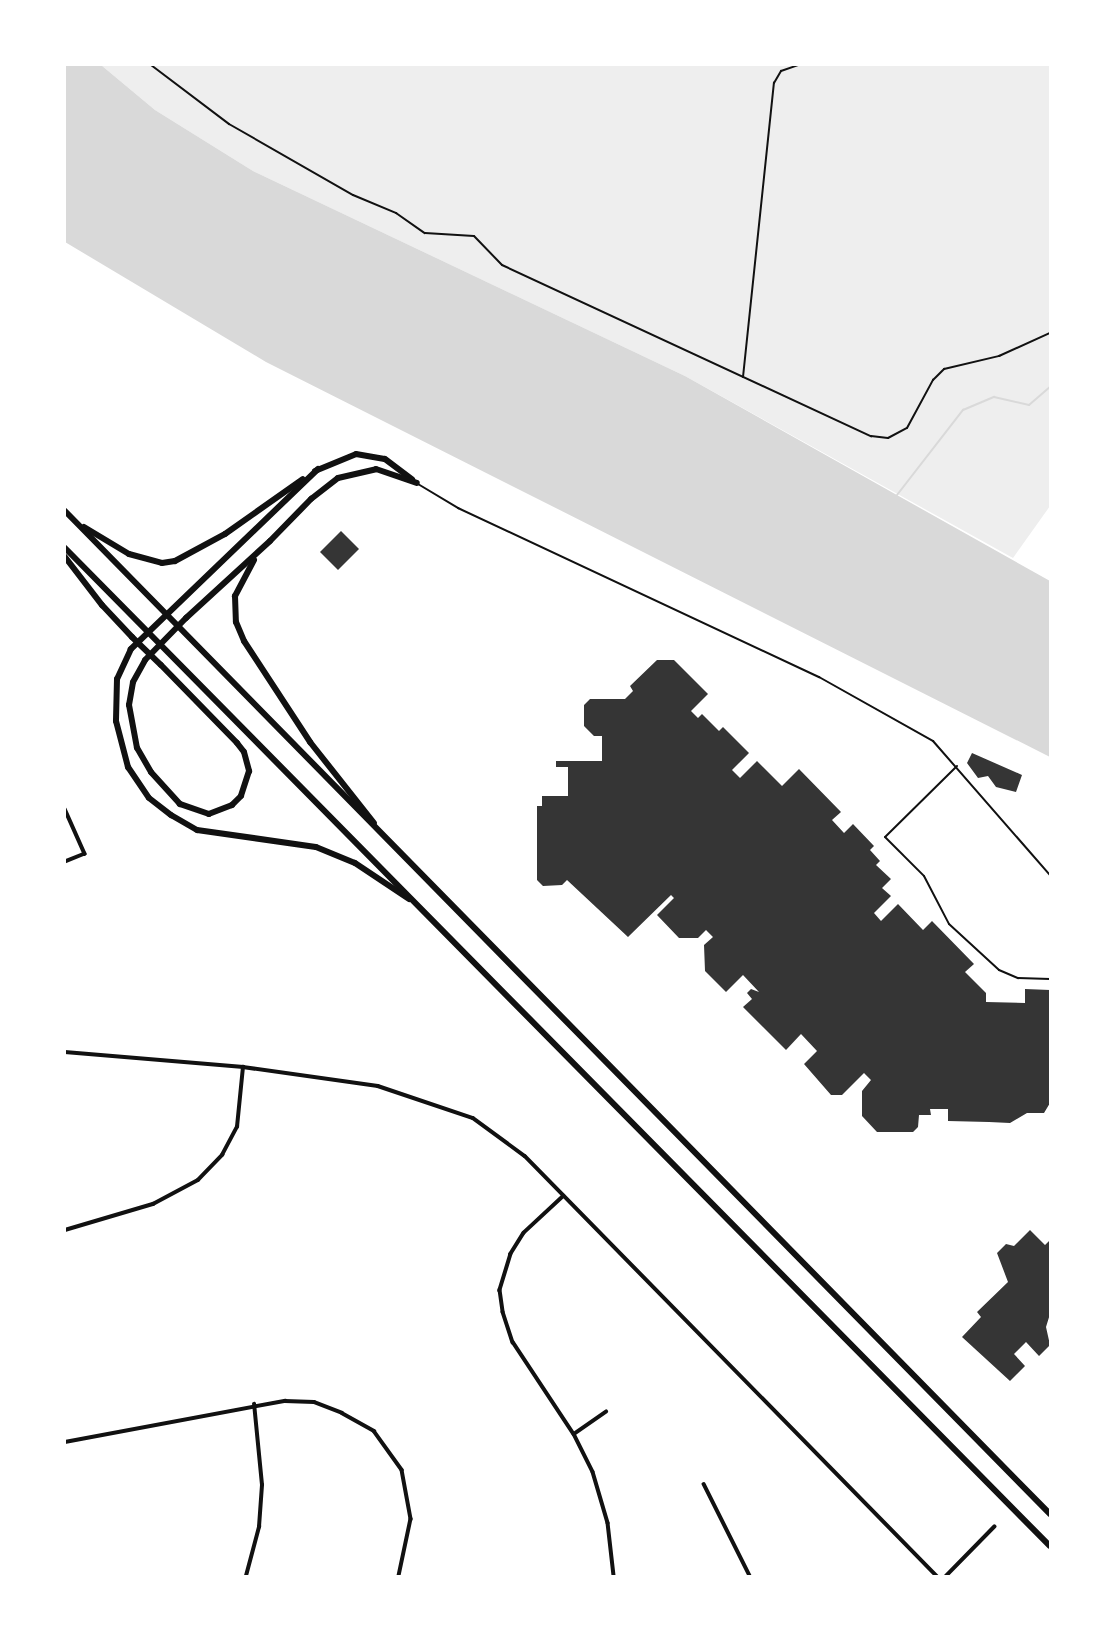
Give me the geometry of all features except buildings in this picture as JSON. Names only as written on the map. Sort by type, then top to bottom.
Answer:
[{"type":"highway","points":[[74,521],[129,554],[162,563],[175,561],[215,540],[318,469],[346,457],[356,454],[385,459],[417,483]]},
{"type":"highway","points":[[346,457],[351,472]]},
{"type":"highway","points":[[318,469],[131,649],[117,679],[116,721],[128,767],[149,799],[172,815],[197,830],[316,847],[338,855],[419,905]]},
{"type":"highway","points":[[65,557],[132,636],[161,665],[244,752],[249,771],[246,786],[232,805],[222,810],[194,811],[180,804],[151,772],[131,726],[133,682],[145,660],[270,541],[324,488],[351,472],[376,469],[417,483]]},
{"type":"highway","points":[[65,511],[192,636],[404,860],[1050,1514]]},
{"type":"highway","points":[[270,541],[241,579],[235,596],[236,622],[303,732],[404,860]]},
{"type":"highway","points":[[65,548],[1050,1546]]},
{"type":"street","points":[[65,809],[85,854],[65,862]]},
{"type":"street","points":[[65,1052],[243,1067],[378,1086],[431,1100],[484,1126],[525,1156],[937,1576]]},
{"type":"street","points":[[65,1230],[153,1204],[198,1180],[222,1155],[237,1127],[243,1067]]},
{"type":"street","points":[[564,1196],[524,1233],[504,1270],[500,1290],[513,1342],[574,1434],[599,1490],[614,1576]]},
{"type":"street","points":[[65,1442],[254,1404],[314,1402],[374,1431],[402,1470],[410,1494],[411,1519],[399,1576]]},
{"type":"street","points":[[246,1576],[259,1527],[262,1485],[254,1404]]},
{"type":"street","points":[[574,1434],[606,1412]]},
{"type":"street","points":[[704,1483],[750,1576]]},
{"type":"street","points":[[946,1576],[994,1527]]},
{"type":"lane","points":[[417,483],[458,508],[819,677],[933,741],[958,765],[1013,836],[1050,875]]},
{"type":"lane","points":[[958,765],[885,837],[924,876],[949,924],[999,970],[1018,978],[1050,979]]},
{"type":"path","points":[[151,65],[229,124],[353,195],[389,209],[425,233],[474,236],[502,265],[863,433],[888,438],[909,425],[933,380],[944,369],[992,358],[1050,333]]},
{"type":"path","points":[[743,378],[774,83],[781,71],[798,65]]},
{"type":"shaded area","points":[[65,65],[101,65],[155,110],[253,171],[685,376],[1050,581],[1050,757],[266,362],[65,242]]},
{"type":"shaded area","points":[[101,65],[1050,65],[1050,506],[1013,558],[685,376],[253,171],[155,110]]},
{"type":"waterway","points":[[897,495],[963,410],[994,397],[1029,405],[1050,387]]}]
